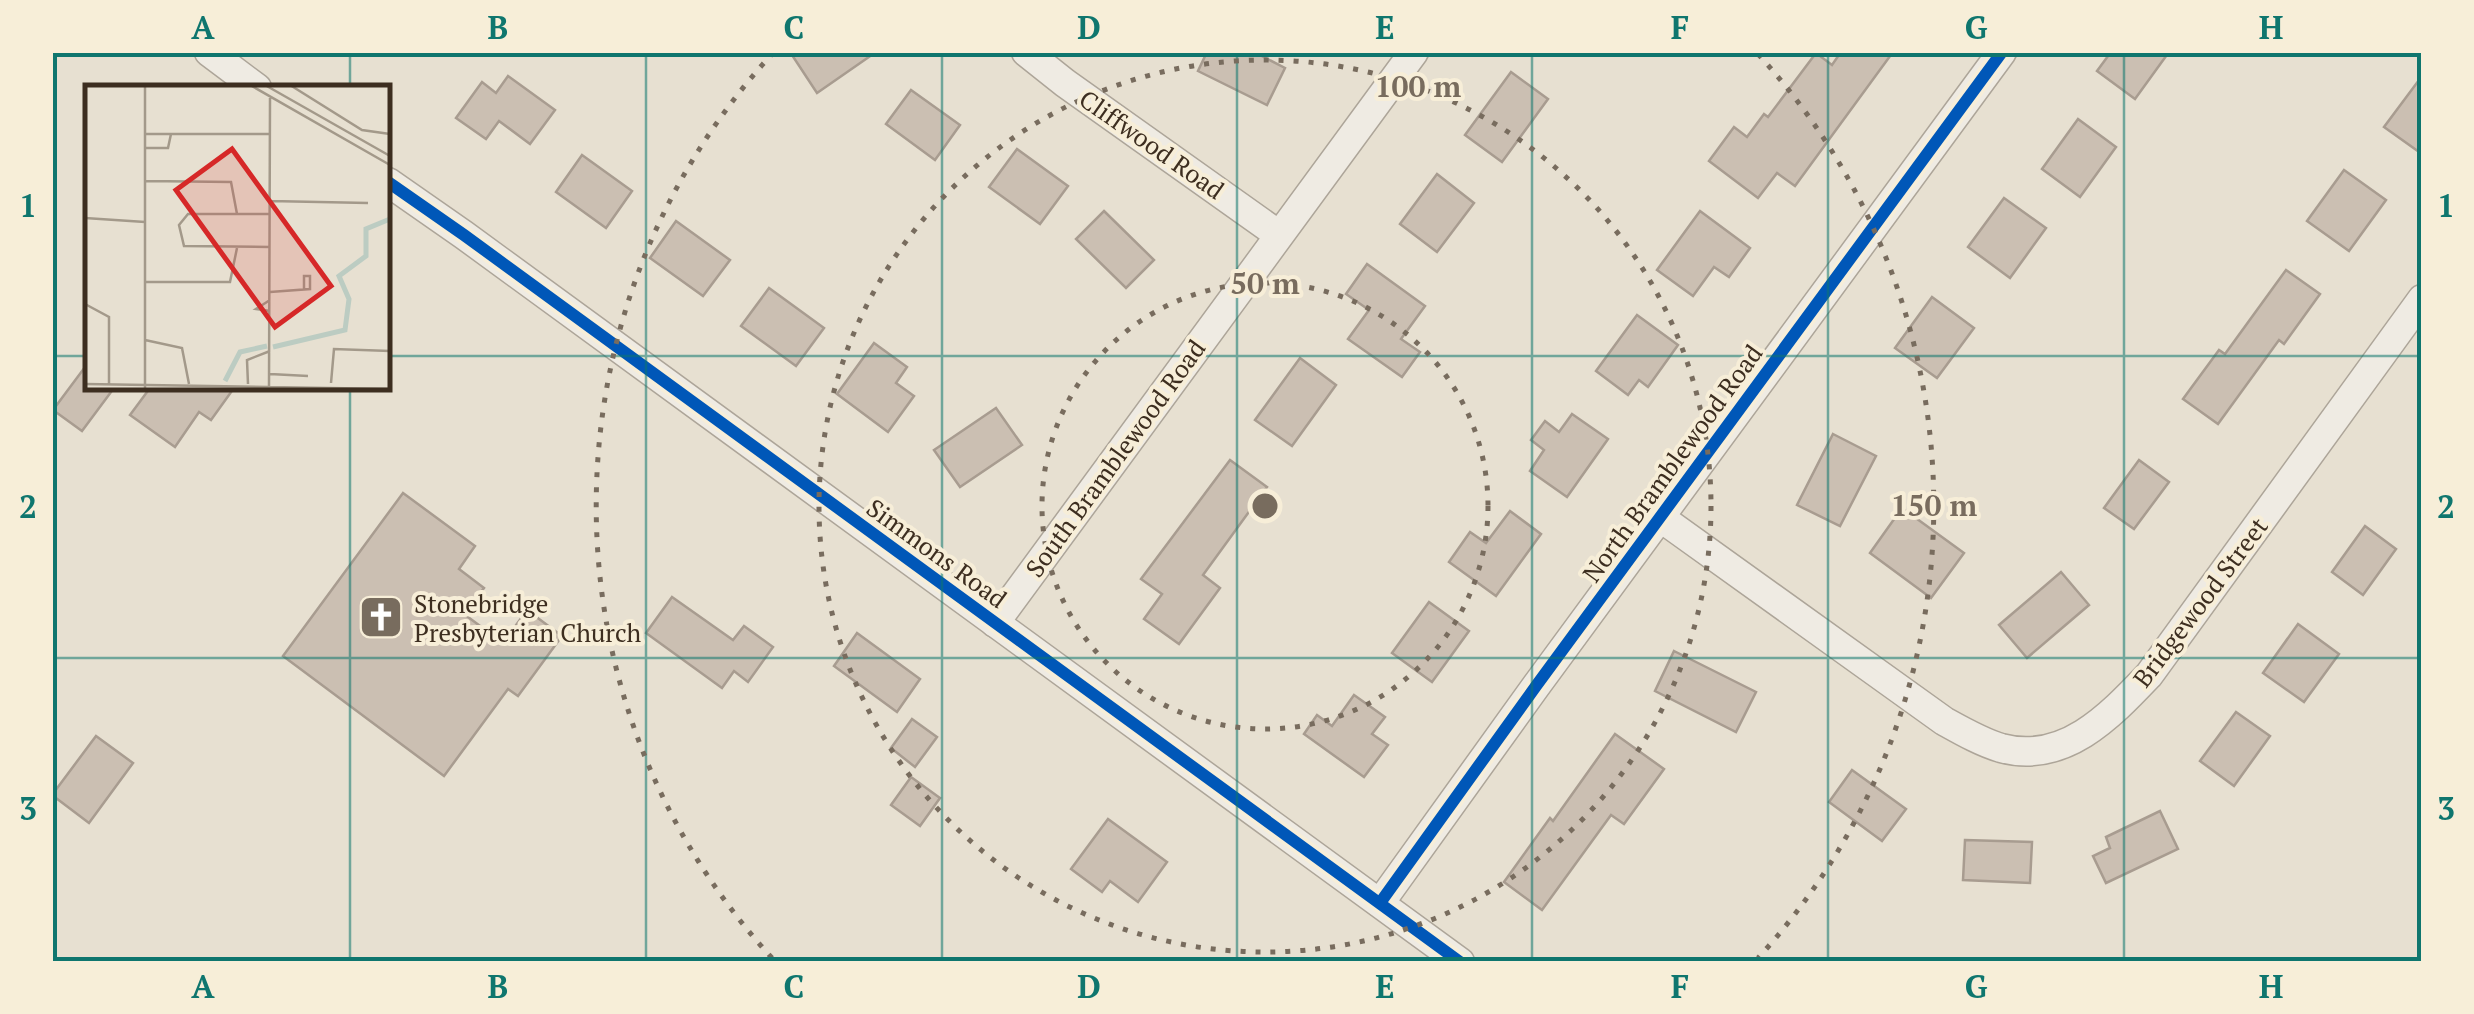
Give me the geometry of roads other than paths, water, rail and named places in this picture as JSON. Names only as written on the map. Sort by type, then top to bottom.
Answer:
[{"type":"street","points":[[209,52],[253,85]]},
{"type":"street","name":"Cliffwood Road","points":[[1026,52],[1279,234]]},
{"type":"street","name":"South Bramblewood Road","points":[[995,623],[1414,52]]},
{"type":"street","name":"North Bramblewood Road","points":[[1380,902],[2002,52]]},
{"type":"street","name":"Simmons Road","points":[[390,183],[1460,962]]},
{"type":"street","name":"Bridgewood Street","points":[[1661,518],[1944,721],[2006,749],[2055,749],[2118,708],[2149,674],[2422,299]]},
{"type":"place","name":"Stonebridge Presbyterian Church","points":[[381,617]]}]
